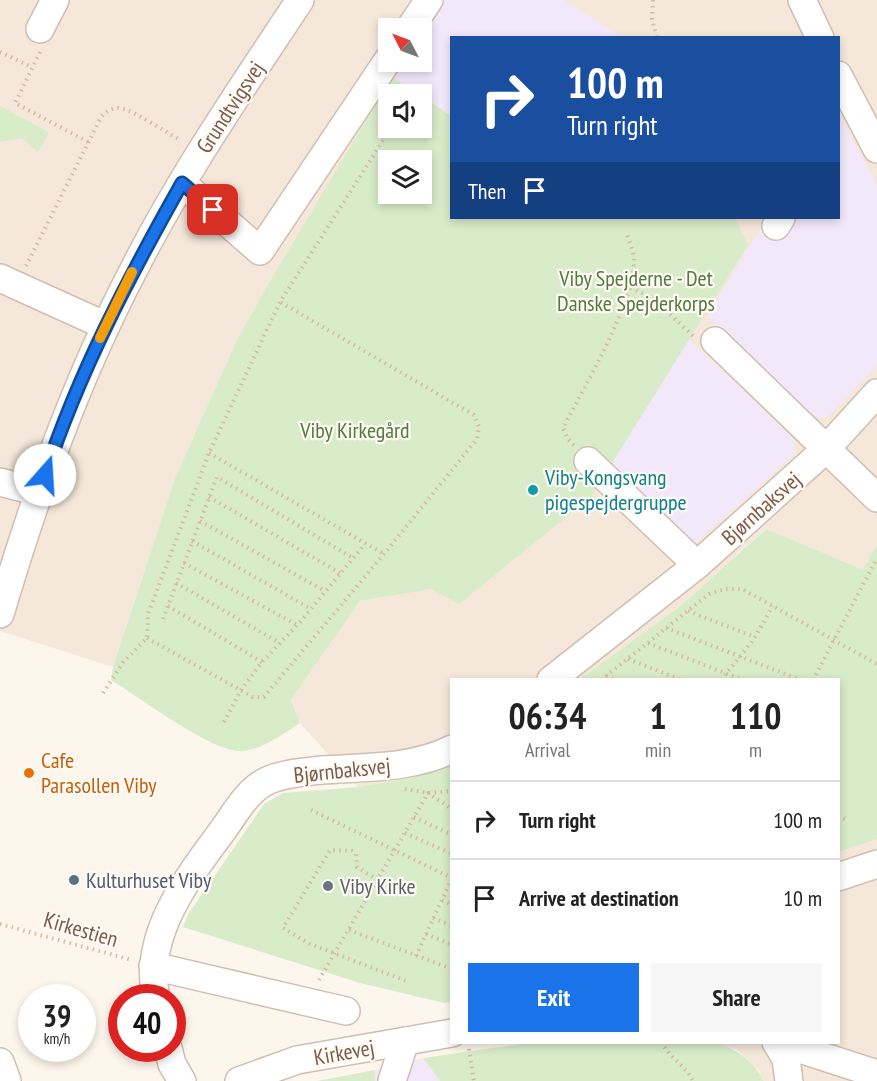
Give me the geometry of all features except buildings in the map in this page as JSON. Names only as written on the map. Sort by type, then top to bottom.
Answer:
[{"type":"street","points":[[41,38],[55,0]]},
{"type":"street","name":"Grundtvigsvej","points":[[0,614],[57,440],[106,326],[134,269],[182,183],[300,0]]},
{"type":"street","points":[[417,18],[429,0]]},
{"type":"street","points":[[802,0],[819,36]]},
{"type":"street","points":[[182,183],[260,251],[380,72]]},
{"type":"street","points":[[840,79],[877,149]]},
{"type":"street","points":[[840,123],[853,103]]},
{"type":"street","points":[[8,282],[106,326]]},
{"type":"street","points":[[715,341],[877,498]]},
{"type":"street","name":"Bjørnbaksvej","points":[[554,678],[697,565],[826,449],[877,393]]},
{"type":"street","points":[[588,460],[697,565]]},
{"type":"street","points":[[0,482],[39,492]]},
{"type":"street","name":"Bjørnbaksvej","points":[[155,984],[153,966],[168,915],[183,886],[249,794],[267,780],[291,773],[411,763],[438,756],[450,750]]},
{"type":"street","points":[[840,877],[877,864]]},
{"type":"street","points":[[153,966],[346,1011]]},
{"type":"street","name":"Kirkevej","points":[[238,1081],[297,1060],[450,1033]]},
{"type":"street","points":[[392,1081],[405,1041]]},
{"type":"street","points":[[778,1044],[786,1059],[789,1081]]},
{"type":"street","points":[[783,1044],[877,1074]]},
{"type":"street","points":[[0,1062],[7,1081]]},
{"type":"street","points":[[172,1062],[182,1081]]},
{"type":"path","points":[[653,0],[652,19],[656,36]]},
{"type":"path","points":[[41,38],[32,68],[15,103],[88,142]]},
{"type":"path","points":[[0,52],[32,68]]},
{"type":"path","points":[[8,282],[101,117],[107,111],[119,108],[129,111],[201,152]]},
{"type":"path","points":[[103,693],[124,661],[147,638],[148,614],[209,453],[280,302],[385,138]]},
{"type":"path","points":[[588,460],[567,438],[563,428],[605,347],[631,287],[634,258],[626,232]]},
{"type":"path","points":[[631,287],[656,301],[695,338],[715,341]]},
{"type":"path","points":[[147,638],[253,697],[264,698],[477,439],[479,427],[474,415],[280,302]]},
{"type":"path","points":[[209,453],[384,554]]},
{"type":"path","points":[[163,619],[217,477],[353,558]]},
{"type":"path","points":[[209,497],[340,573]]},
{"type":"path","points":[[200,520],[325,592]]},
{"type":"path","points":[[192,541],[311,609]]},
{"type":"path","points":[[224,722],[241,690],[262,662],[311,609],[365,544]]},
{"type":"path","points":[[814,678],[877,558]]},
{"type":"path","points":[[184,563],[297,625]]},
{"type":"path","points":[[177,583],[280,643]]},
{"type":"path","points":[[604,678],[709,594],[725,589],[742,589],[877,664]]},
{"type":"path","points":[[168,606],[262,662]]},
{"type":"path","points":[[723,678],[755,637],[773,606]]},
{"type":"path","points":[[687,611],[755,637]]},
{"type":"path","points":[[666,628],[796,678]]},
{"type":"path","points":[[648,642],[738,678]]},
{"type":"path","points":[[627,659],[676,678]]},
{"type":"path","points":[[606,676],[612,678]]},
{"type":"path","points":[[322,976],[428,793],[450,808]]},
{"type":"path","points":[[311,810],[450,877]]},
{"type":"path","points":[[414,817],[450,834]]},
{"type":"path","points":[[840,817],[844,819]]},
{"type":"path","points":[[405,833],[450,853]]},
{"type":"path","points":[[378,880],[357,867],[356,854],[352,851],[330,850],[283,928],[310,944],[409,982]]},
{"type":"path","points":[[416,956],[450,882]]},
{"type":"path","points":[[442,900],[450,904]]},
{"type":"path","points":[[433,918],[450,925]]},
{"type":"path","name":"Kirkestien","points":[[0,924],[153,966]]},
{"type":"path","points":[[348,930],[450,968]]},
{"type":"path","points":[[426,934],[450,944]]},
{"type":"path","points":[[468,1044],[474,1081]]},
{"type":"path","points":[[663,1044],[668,1054],[690,1074],[693,1081]]},
{"type":"shaded area","points":[[0,0],[877,0],[877,544],[863,571],[765,529],[679,607],[581,678],[450,678],[450,766],[411,778],[358,787],[300,723],[291,700],[360,601],[431,588],[593,219],[840,219],[840,36],[450,36],[450,115],[432,103],[432,84],[403,84],[392,78],[388,84],[378,84],[378,101],[237,340],[175,478],[113,667],[0,631]]},
{"type":"shaded area","points":[[444,0],[564,0],[619,36],[450,36],[450,115],[432,103],[432,84],[404,84],[392,77],[396,72],[432,72],[432,19]]},
{"type":"shaded area","points":[[840,117],[877,185],[877,366],[828,417],[813,418],[707,316],[766,219],[840,219]]},
{"type":"shaded area","points":[[689,339],[792,437],[796,453],[690,548],[607,471]]},
{"type":"shaded area","points":[[877,839],[877,1081],[764,1081],[759,1070],[737,1050],[722,1044],[840,1044],[840,852]]},
{"type":"shaded area","points":[[423,1058],[440,1081],[375,1081],[375,1070]]},
{"type":"green space","name":"Viby Kirkegård","points":[[392,77],[403,84],[388,84]]},
{"type":"green space","name":"Viby Kirkegård","points":[[378,100],[378,138],[432,138],[432,103],[450,115],[450,219],[735,219],[748,245],[591,497],[459,604],[431,589],[360,601],[291,700],[300,723],[279,737],[254,749],[238,751],[209,741],[111,680],[113,667],[175,478],[237,340]]},
{"type":"green space","points":[[0,106],[49,132],[38,152],[22,138],[0,142]]},
{"type":"green space","points":[[766,529],[863,570],[877,544],[877,839],[840,852],[840,678],[581,678],[679,607]]},
{"type":"green space","points":[[450,766],[450,1002],[444,1003],[360,983],[183,927],[189,913],[264,804],[283,793],[358,787],[411,778]]},
{"type":"green space","points":[[520,1044],[722,1044],[745,1058],[756,1068],[764,1081],[440,1081],[423,1058]]},
{"type":"green space","points":[[375,1070],[375,1081],[317,1081]]},
{"type":"slow traffic","points":[[100,338],[132,272]]},
{"type":"place","name":"Viby-Kongsvang pigespejdergruppe","points":[[533,490]]},
{"type":"place","name":"Cafe Parasollen Viby","points":[[29,773]]},
{"type":"place","name":"Kulturhuset Viby","points":[[74,880]]},
{"type":"place","name":"Viby Kirke","points":[[328,886]]},
{"type":"route","points":[[45,475],[74,398],[106,326],[134,269],[182,183],[213,210]]},
{"type":"park label","name":"Viby Spejderne - Det Danske Spejderkorps","points":[[636,290]]}]
